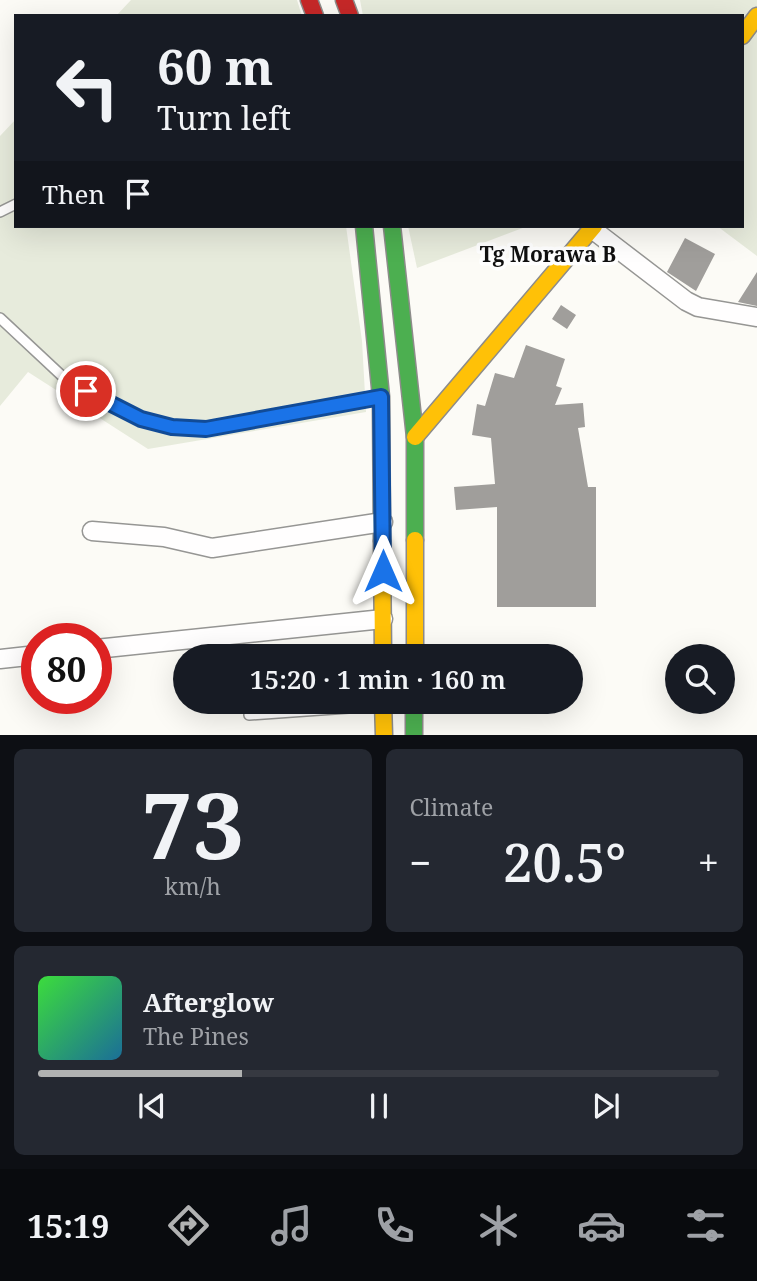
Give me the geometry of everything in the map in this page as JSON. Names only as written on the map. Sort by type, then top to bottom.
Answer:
[{"type":"main road","points":[[744,33],[757,16]]},
{"type":"main road","points":[[363,228],[376,323],[381,397],[383,644]]},
{"type":"main road","points":[[392,228],[415,437],[415,644]]},
{"type":"main road","points":[[415,437],[592,228]]},
{"type":"main road","points":[[383,714],[384,735]]},
{"type":"main road","points":[[414,714],[414,735]]},
{"type":"street","points":[[594,228],[686,301],[698,307],[756,317]]},
{"type":"street","points":[[93,531],[164,537],[212,548],[383,522]]},
{"type":"street","points":[[112,647],[383,620]]},
{"type":"street","points":[[0,659],[21,657]]},
{"type":"lane","points":[[0,318],[61,375],[141,419],[172,427],[206,429],[381,397]]},
{"type":"lane","points":[[249,715],[261,714]]},
{"type":"shaded area","points":[[131,0],[297,0],[301,14],[118,14]]},
{"type":"shaded area","points":[[360,0],[757,0],[757,256],[720,228],[744,228],[744,14],[363,14]]},
{"type":"shaded area","points":[[14,121],[14,228],[346,228],[362,341],[366,412],[148,449],[28,372],[0,406],[0,136]]},
{"type":"shaded area","points":[[408,228],[523,228],[417,268]]},
{"type":"building","points":[[685,238],[715,254],[696,291],[667,272]]},
{"type":"building","points":[[757,272],[757,306],[738,302]]},
{"type":"building","points":[[561,305],[576,315],[567,329],[552,319]]},
{"type":"building","points":[[526,345],[565,359],[556,386],[562,388],[555,405],[583,403],[585,427],[578,428],[588,487],[596,487],[596,607],[497,607],[497,507],[456,510],[454,487],[495,484],[491,438],[472,435],[477,404],[485,406],[495,373],[514,378]]},
{"type":"traffic: fast","points":[[364,228],[381,397],[382,541]]},
{"type":"traffic: fast","points":[[392,228],[415,437],[415,540]]},
{"type":"traffic: fast","points":[[414,714],[414,735]]},
{"type":"traffic: slow","points":[[744,33],[757,16]]},
{"type":"traffic: slow","points":[[415,437],[592,228]]},
{"type":"traffic: slow","points":[[415,540],[415,644]]},
{"type":"traffic: slow","points":[[382,541],[383,644]]},
{"type":"traffic: slow","points":[[383,714],[384,735]]},
{"type":"traffic: jam","points":[[309,0],[314,14]]},
{"type":"traffic: jam","points":[[344,0],[349,14]]},
{"type":"district","name":"Tg Morawa B","points":[[548,254]]},
{"type":"route","points":[[86,391],[141,419],[172,427],[206,429],[381,397],[383,571]]}]
